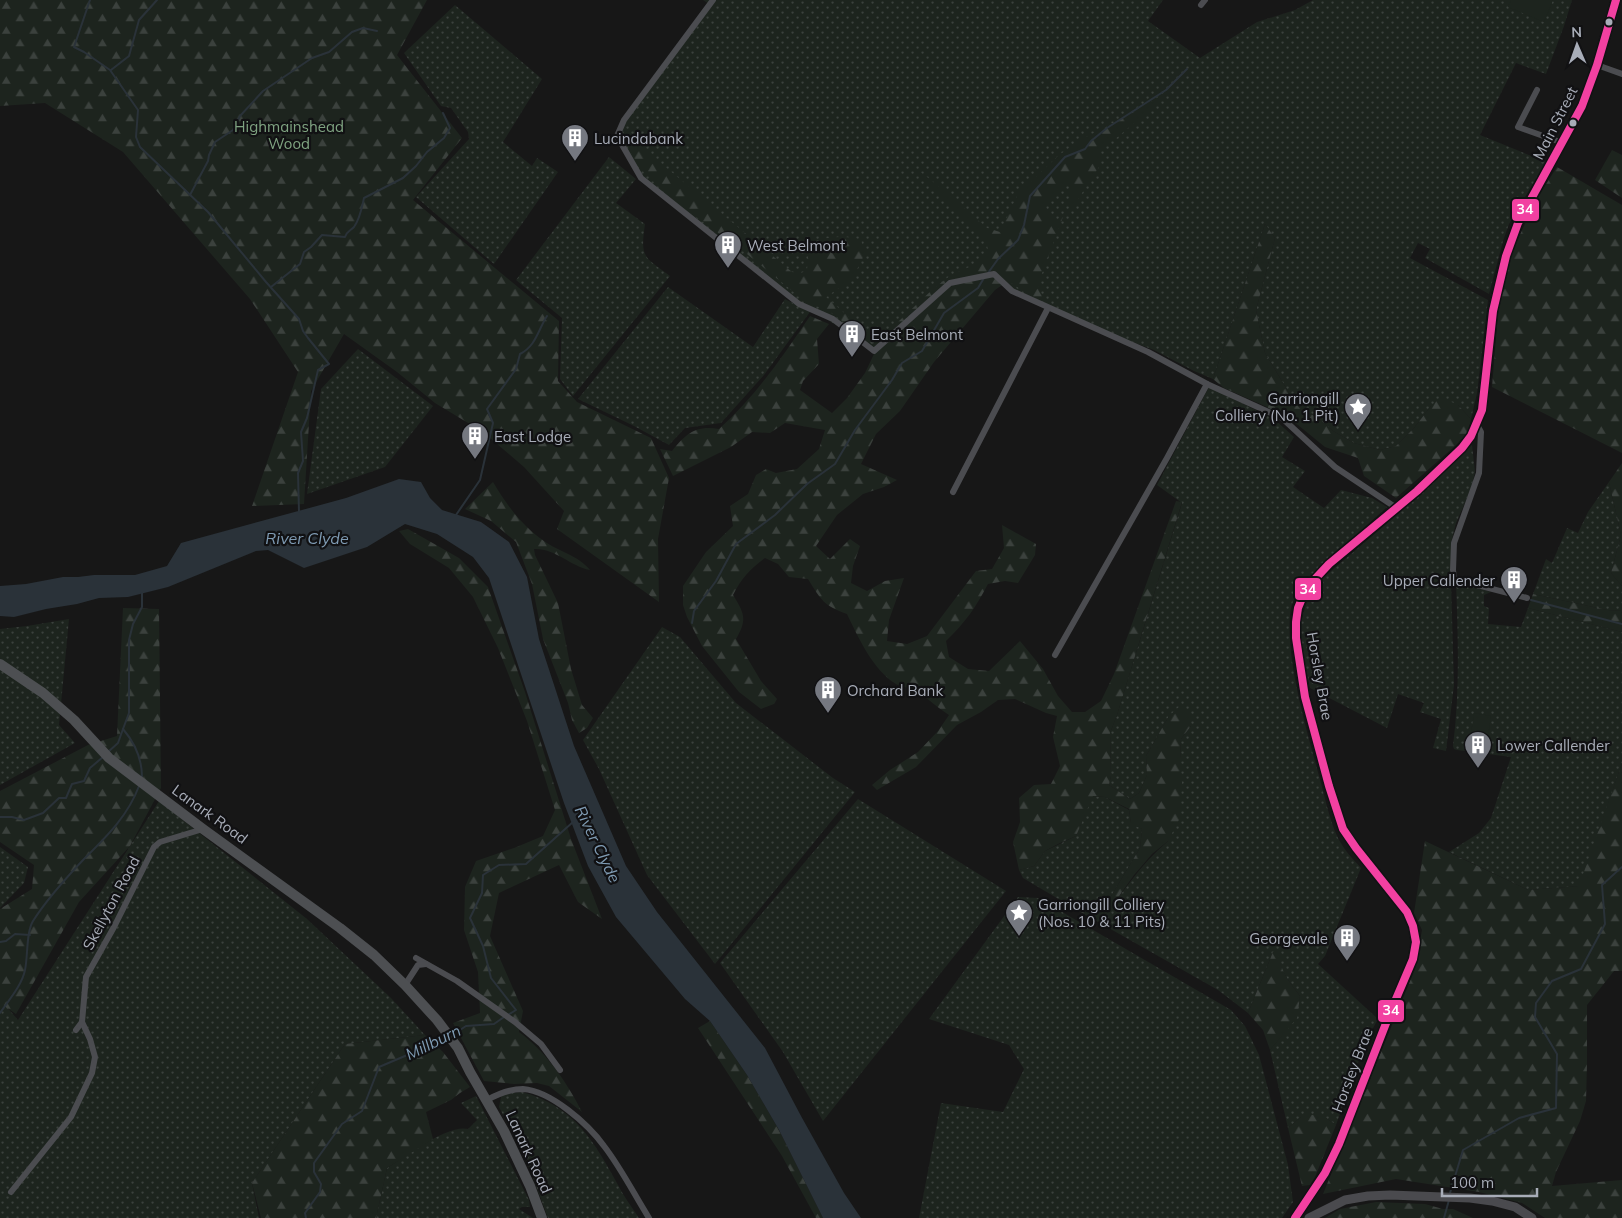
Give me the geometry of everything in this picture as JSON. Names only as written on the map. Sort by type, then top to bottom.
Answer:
[{"type":"main road","name":"Main Street","points":[[1546,172],[1582,106],[1597,65],[1616,0]]},
{"type":"main road","name":"Horsley Brae","points":[[1295,1218],[1325,1173],[1339,1144],[1413,959],[1416,942],[1413,926],[1407,912],[1356,848],[1344,829],[1329,786],[1305,697],[1296,638],[1296,622],[1302,596],[1329,564],[1395,507],[1417,491],[1472,436],[1482,410],[1495,300],[1506,256],[1518,223],[1546,172]]},
{"type":"main road","name":"Lanark Road","points":[[0,664],[43,693],[74,720],[109,758],[340,928],[374,955],[405,985],[437,1020],[458,1048],[516,1155],[542,1218]]},
{"type":"main road","points":[[1308,1218],[1352,1198],[1390,1195],[1492,1200],[1515,1207],[1532,1218]]},
{"type":"street","points":[[713,0],[624,120],[617,136],[641,178],[799,304],[833,319],[874,351],[950,283],[994,274],[1012,292],[1148,352],[1208,384],[1282,418],[1335,467],[1395,507]]},
{"type":"street","points":[[1597,65],[1622,74]]},
{"type":"street","points":[[1537,90],[1518,127],[1563,143]]},
{"type":"street","points":[[953,492],[1048,308]]},
{"type":"street","points":[[1055,655],[1208,384]]},
{"type":"street","points":[[1477,425],[1481,432],[1479,473],[1454,543],[1454,579],[1527,598]]},
{"type":"street","name":"Skellyton Road","points":[[82,1022],[86,977],[114,927],[154,847],[160,842],[203,829]]},
{"type":"street","points":[[416,958],[457,981],[515,1022],[541,1044],[560,1070]]},
{"type":"street","points":[[405,985],[418,966],[426,964]]},
{"type":"street","points":[[11,1192],[71,1117],[77,1108],[92,1073],[95,1061],[90,1038],[82,1022],[76,1030]]},
{"type":"street","name":"Lanark Road","points":[[487,1100],[501,1092],[524,1089],[544,1095],[571,1112],[604,1145],[649,1218]]},
{"type":"green space","name":"Highmainshead Wood","points":[[0,0],[427,0],[397,55],[462,138],[413,200],[559,321],[558,381],[577,402],[651,438],[669,478],[658,539],[659,602],[557,529],[564,511],[524,467],[483,432],[435,403],[397,372],[344,334],[311,391],[304,504],[252,506],[298,372],[250,299],[123,152],[45,103],[0,106]]},
{"type":"green space","points":[[703,0],[1163,0],[1148,21],[1200,58],[1257,22],[1295,10],[1313,0],[1572,0],[1546,74],[1516,63],[1480,135],[1546,162],[1509,224],[1489,294],[1425,258],[1430,249],[1418,243],[1410,258],[1488,300],[1477,393],[1471,419],[1458,405],[1431,406],[1414,428],[1396,446],[1380,450],[1354,443],[1333,431],[1315,416],[1302,411],[1295,403],[1265,353],[1256,310],[1275,238],[1265,224],[1213,379],[1154,350],[1012,291],[994,274],[874,351],[860,340],[791,297],[641,178],[617,136],[624,120],[709,4]]},
{"type":"green space","points":[[1511,0],[1553,0],[1544,22],[1508,7]]},
{"type":"green space","points":[[455,5],[542,79],[503,142],[532,166],[537,158],[558,172],[494,264],[416,197],[469,139],[468,132],[451,108],[441,106],[404,53]]},
{"type":"green space","points":[[1181,81],[1171,92],[1114,140],[1101,145],[1099,167],[1071,210],[1071,182],[1055,192],[1046,207],[1053,221],[1063,217],[1038,284],[1042,296],[1050,302],[1034,298],[1008,281],[995,290],[934,362],[900,411],[876,434],[861,464],[897,480],[884,487],[863,494],[837,515],[816,546],[830,559],[850,539],[860,546],[853,566],[851,583],[867,591],[885,581],[904,578],[889,620],[887,641],[907,644],[927,636],[976,571],[992,569],[1004,548],[1002,525],[1036,544],[1035,555],[1018,583],[1005,581],[988,584],[970,614],[946,641],[949,657],[968,669],[989,671],[1020,641],[1043,669],[1058,696],[1072,712],[1085,712],[1101,701],[1114,674],[1176,501],[1182,502],[1110,733],[1111,776],[1109,785],[1130,799],[1139,793],[1147,775],[1146,756],[1169,716],[1180,706],[1191,714],[1191,726],[1181,739],[1182,783],[1179,820],[1168,841],[1152,854],[1134,875],[1100,923],[1094,920],[1100,907],[1110,898],[1140,848],[1142,829],[1131,824],[1129,809],[1105,797],[1093,796],[1076,836],[1045,851],[1034,866],[1019,870],[1013,842],[1020,822],[1019,798],[1034,785],[1051,784],[1060,766],[1053,737],[1057,716],[1015,699],[998,700],[957,725],[916,767],[877,790],[872,785],[890,770],[918,752],[938,731],[949,715],[918,691],[898,685],[888,678],[873,662],[847,614],[828,605],[816,592],[808,579],[789,577],[778,564],[765,558],[746,575],[733,595],[743,617],[742,627],[736,639],[761,681],[777,699],[774,704],[761,709],[739,692],[702,646],[683,605],[683,586],[706,552],[733,526],[730,506],[748,494],[756,475],[766,469],[776,473],[797,469],[819,449],[825,430],[785,423],[770,433],[752,432],[731,447],[673,476],[660,449],[672,451],[682,440],[697,430],[704,428],[719,429],[757,389],[810,316],[829,324],[817,339],[819,364],[803,381],[800,390],[832,413],[847,398],[865,373],[882,337],[932,290],[951,275],[976,264],[988,250],[986,240],[897,155],[931,180],[987,228],[1000,232],[1018,194],[1059,155],[1084,138],[1144,107]]},
{"type":"green space","points":[[628,136],[792,272],[801,273],[807,270],[808,257],[813,242],[837,237],[861,240],[865,254],[852,279],[826,297],[872,337],[872,344],[829,311],[806,302],[742,250],[685,209],[639,167],[625,142]]},
{"type":"green space","points":[[1612,150],[1622,155],[1622,198],[1595,180]]},
{"type":"green space","points":[[609,157],[636,179],[616,203],[645,224],[643,244],[646,256],[670,276],[573,396],[560,379],[562,318],[516,280]]},
{"type":"green space","points":[[1557,167],[1622,205],[1622,453],[1492,387],[1499,302],[1512,252],[1536,200]]},
{"type":"green space","points":[[1265,224],[1275,238],[1256,310],[1265,353],[1295,403],[1302,411],[1315,416],[1333,431],[1354,443],[1380,450],[1396,446],[1441,397],[1458,405],[1471,419],[1468,432],[1455,446],[1396,498],[1364,476],[1358,458],[1325,447],[1298,425],[1267,407],[1224,388],[1213,379]]},
{"type":"green space","points":[[668,287],[753,347],[785,299],[810,312],[764,375],[721,423],[685,428],[669,445],[578,399]]},
{"type":"green space","points":[[358,349],[433,406],[385,467],[307,494],[321,389]]},
{"type":"green space","points":[[1209,387],[1274,419],[1294,437],[1282,457],[1305,471],[1293,487],[1324,508],[1341,490],[1372,498],[1387,507],[1305,581],[1295,597],[1290,615],[1291,654],[1298,696],[1327,808],[1340,842],[1361,868],[1325,956],[1318,964],[1378,1019],[1365,1043],[1336,1125],[1326,1118],[1301,1117],[1288,1128],[1270,1050],[1296,1018],[1300,996],[1283,970],[1277,952],[1273,952],[1248,1013],[1218,990],[1100,923],[1140,870],[1168,841],[1180,759],[1181,739],[1191,726],[1169,716],[1146,756],[1147,775],[1139,793],[1130,799],[1109,785],[1111,776],[1110,733],[1182,503],[1157,485]]},
{"type":"green space","points":[[1472,445],[1475,472],[1471,489],[1456,523],[1451,543],[1454,685],[1446,751],[1433,748],[1441,719],[1420,712],[1424,703],[1398,694],[1387,728],[1310,688],[1301,646],[1300,625],[1308,598],[1323,578],[1399,513]]},
{"type":"green space","points":[[1622,463],[1622,586],[1611,573],[1621,535],[1609,482]]},
{"type":"green space","points":[[493,482],[509,506],[529,529],[550,545],[580,561],[590,570],[549,551],[534,549],[535,555],[558,603],[571,669],[582,705],[593,718],[587,728],[579,733],[572,720],[568,703],[543,639],[532,584],[516,542],[491,521],[465,509]]},
{"type":"green space","points":[[1609,482],[1621,535],[1611,573],[1622,586],[1622,611],[1607,610],[1533,594],[1546,559],[1552,563],[1567,528],[1578,533],[1588,512]]},
{"type":"green space","points":[[408,529],[459,558],[488,587],[525,692],[571,839],[602,919],[578,902],[559,865],[499,893],[490,936],[523,1011],[519,1032],[555,1068],[582,1112],[549,1086],[537,1083],[514,1084],[484,1081],[453,1023],[480,1013],[478,972],[464,930],[465,887],[476,861],[543,836],[555,810],[527,721],[498,648],[473,597],[449,568],[410,544],[399,531]]},
{"type":"green space","points":[[1456,582],[1491,592],[1484,595],[1484,606],[1489,608],[1488,624],[1521,627],[1528,608],[1622,632],[1622,763],[1580,886],[1528,890],[1449,852],[1479,833],[1491,818],[1511,757],[1457,750],[1453,746],[1458,684]]},
{"type":"green space","points":[[1533,594],[1607,610],[1622,611],[1622,632],[1528,608]]},
{"type":"green space","points":[[123,608],[159,609],[161,788],[130,846],[79,902],[16,1014],[0,1003],[0,909],[32,889],[34,865],[0,842],[0,791],[88,745],[117,736]]},
{"type":"green space","points":[[69,619],[59,725],[75,743],[0,785],[0,629]]},
{"type":"green space","points":[[662,627],[680,637],[736,703],[833,778],[855,792],[715,964],[647,875],[599,769],[583,740]]},
{"type":"green space","points":[[1474,713],[1491,716],[1486,750],[1469,747]]},
{"type":"green space","points":[[1622,763],[1622,971],[1614,971],[1587,1005],[1586,1101],[1580,1121],[1556,1172],[1552,1186],[1622,1180],[1622,1218],[1545,1218],[1522,1203],[1479,1192],[1396,1179],[1323,1194],[1415,969],[1422,930],[1414,913],[1425,841],[1528,890],[1579,886]]},
{"type":"green space","points":[[1092,796],[1105,797],[1129,810],[1131,823],[1142,829],[1140,848],[1110,898],[1100,907],[1094,920],[1023,878],[1019,870],[1034,866],[1045,851],[1076,836]]},
{"type":"green space","points":[[858,799],[1006,891],[823,1121],[783,1052],[720,963]]},
{"type":"green space","points":[[159,801],[307,919],[391,998],[425,1035],[345,1044],[252,1183],[259,1218],[0,1218],[0,999],[18,1020]]},
{"type":"green space","points":[[0,847],[28,867],[24,883],[0,908]]},
{"type":"green space","points":[[1018,897],[1038,898],[1231,1010],[1245,1026],[1259,1055],[1288,1165],[1293,1202],[1282,1218],[919,1218],[941,1103],[1003,1112],[1024,1069],[1009,1045],[929,1019]]},
{"type":"green space","points":[[1273,952],[1278,952],[1283,970],[1300,996],[1297,1018],[1270,1050],[1263,1030],[1248,1013]]},
{"type":"green space","points":[[710,1021],[747,1075],[779,1130],[823,1218],[816,1218],[782,1156],[698,1028]]},
{"type":"green space","points":[[425,1035],[443,1052],[470,1087],[451,1100],[426,1112],[433,1139],[387,1168],[376,1218],[261,1218],[252,1183],[345,1044]]},
{"type":"green space","points":[[522,1092],[556,1106],[580,1127],[591,1140],[639,1218],[548,1218],[526,1159],[499,1107],[501,1097],[504,1094]]},
{"type":"green space","points":[[476,1096],[529,1200],[530,1207],[519,1209],[533,1218],[376,1218],[387,1168],[438,1136],[449,1131],[468,1129],[477,1120],[461,1103]]},
{"type":"green space","points":[[1317,1114],[1336,1125],[1315,1177],[1310,1185],[1302,1186],[1288,1128],[1301,1117]]},
{"type":"green space","points":[[1376,1202],[1425,1204],[1443,1209],[1453,1209],[1473,1218],[1325,1218],[1340,1209]]},
{"type":"water","name":"River Clyde","points":[[399,479],[421,482],[430,498],[442,510],[481,522],[509,542],[527,577],[539,639],[574,746],[626,866],[657,912],[765,1048],[844,1193],[861,1218],[823,1218],[779,1130],[747,1075],[710,1021],[685,999],[616,917],[588,866],[564,803],[489,578],[473,557],[437,534],[405,524],[367,547],[304,568],[268,550],[256,551],[168,587],[128,597],[99,598],[14,617],[0,616],[0,586],[26,584],[63,577],[135,575],[167,566],[181,543],[346,498]]},
{"type":"waterway","points":[[90,0],[74,47],[110,70],[138,110],[136,137],[140,147],[208,212],[299,319],[303,331],[329,364],[318,370],[307,418],[301,432],[303,461],[298,473],[299,512]]},
{"type":"waterway","points":[[111,70],[129,56],[139,20],[157,0]]},
{"type":"waterway","points":[[190,195],[208,161],[215,142],[233,130],[240,116],[263,91],[312,58],[329,52],[352,32],[363,28],[377,31]]},
{"type":"waterway","points":[[988,273],[998,259],[1018,240],[1024,225],[1030,196],[1065,157],[1085,149],[1091,141],[1107,128],[1166,90],[1187,69]]},
{"type":"waterway","points":[[271,287],[300,264],[304,252],[322,235],[345,237],[358,220],[364,198],[403,178],[427,152],[444,138],[450,128],[443,113]]},
{"type":"waterway","points":[[692,623],[694,611],[716,581],[736,544],[775,515],[807,484],[835,464],[855,430],[892,380],[902,363],[922,351],[944,313],[978,288],[984,278]]},
{"type":"waterway","points":[[456,515],[480,480],[493,423],[487,409],[516,369],[520,354],[530,347],[547,316]]},
{"type":"waterway","points":[[142,593],[142,607],[133,624],[129,640],[129,713],[123,729],[137,751],[142,777]]},
{"type":"waterway","points":[[1531,600],[1622,624]]},
{"type":"waterway","points":[[108,752],[118,743],[123,729]]},
{"type":"waterway","points":[[0,817],[24,820],[43,813],[59,798],[66,798],[72,784],[84,781],[90,768],[103,757]]},
{"type":"waterway","points":[[0,1013],[15,992],[23,976],[26,965],[29,931],[33,921],[64,881],[116,826],[129,807],[139,786]]},
{"type":"waterway","name":"Millburn","points":[[508,1015],[516,1010],[491,978],[483,946],[470,918],[482,893],[483,875],[499,865],[526,864],[573,822]]},
{"type":"waterway","points":[[1450,1193],[1463,1150],[1519,1118],[1556,1108],[1557,1054],[1535,1017],[1536,1003],[1552,981],[1581,969],[1605,924],[1602,885],[1622,867]]},
{"type":"waterway","points":[[0,942],[6,941],[15,934],[30,935]]},
{"type":"waterway","name":"Millburn","points":[[454,1034],[466,1026],[494,1024],[504,1017]]},
{"type":"waterway","name":"Millburn","points":[[306,1218],[305,1213],[320,1192],[321,1184],[314,1172],[314,1163],[342,1124],[362,1111],[379,1067],[445,1039]]},
{"type":"waterway","points":[[1444,1218],[1449,1200]]},
{"type":"transit line","name":"34","points":[[1295,1218],[1325,1173],[1339,1144],[1413,959],[1416,942],[1413,926],[1407,912],[1343,829],[1329,786],[1305,697],[1296,638],[1298,608],[1303,596],[1329,564],[1417,491],[1462,448],[1471,436],[1482,410],[1493,311],[1506,256],[1518,223],[1582,106],[1597,65],[1616,0]]},
{"type":"place","name":"Lucindabank","points":[[575,162]]},
{"type":"place","name":"West Belmont","points":[[728,269]]},
{"type":"place","name":"East Belmont","points":[[852,358]]},
{"type":"place","name":"Garriongill Colliery (No. 1 Pit)","points":[[1358,431]]},
{"type":"place","name":"East Lodge","points":[[475,460]]},
{"type":"place","name":"Upper Callender","points":[[1514,604]]},
{"type":"place","name":"Orchard Bank","points":[[828,714]]},
{"type":"place","name":"Lower Callender","points":[[1478,769]]},
{"type":"place","name":"Garriongill Colliery (Nos. 10 & 11 Pits)","points":[[1019,937]]},
{"type":"place","name":"Georgevale","points":[[1347,962]]}]
